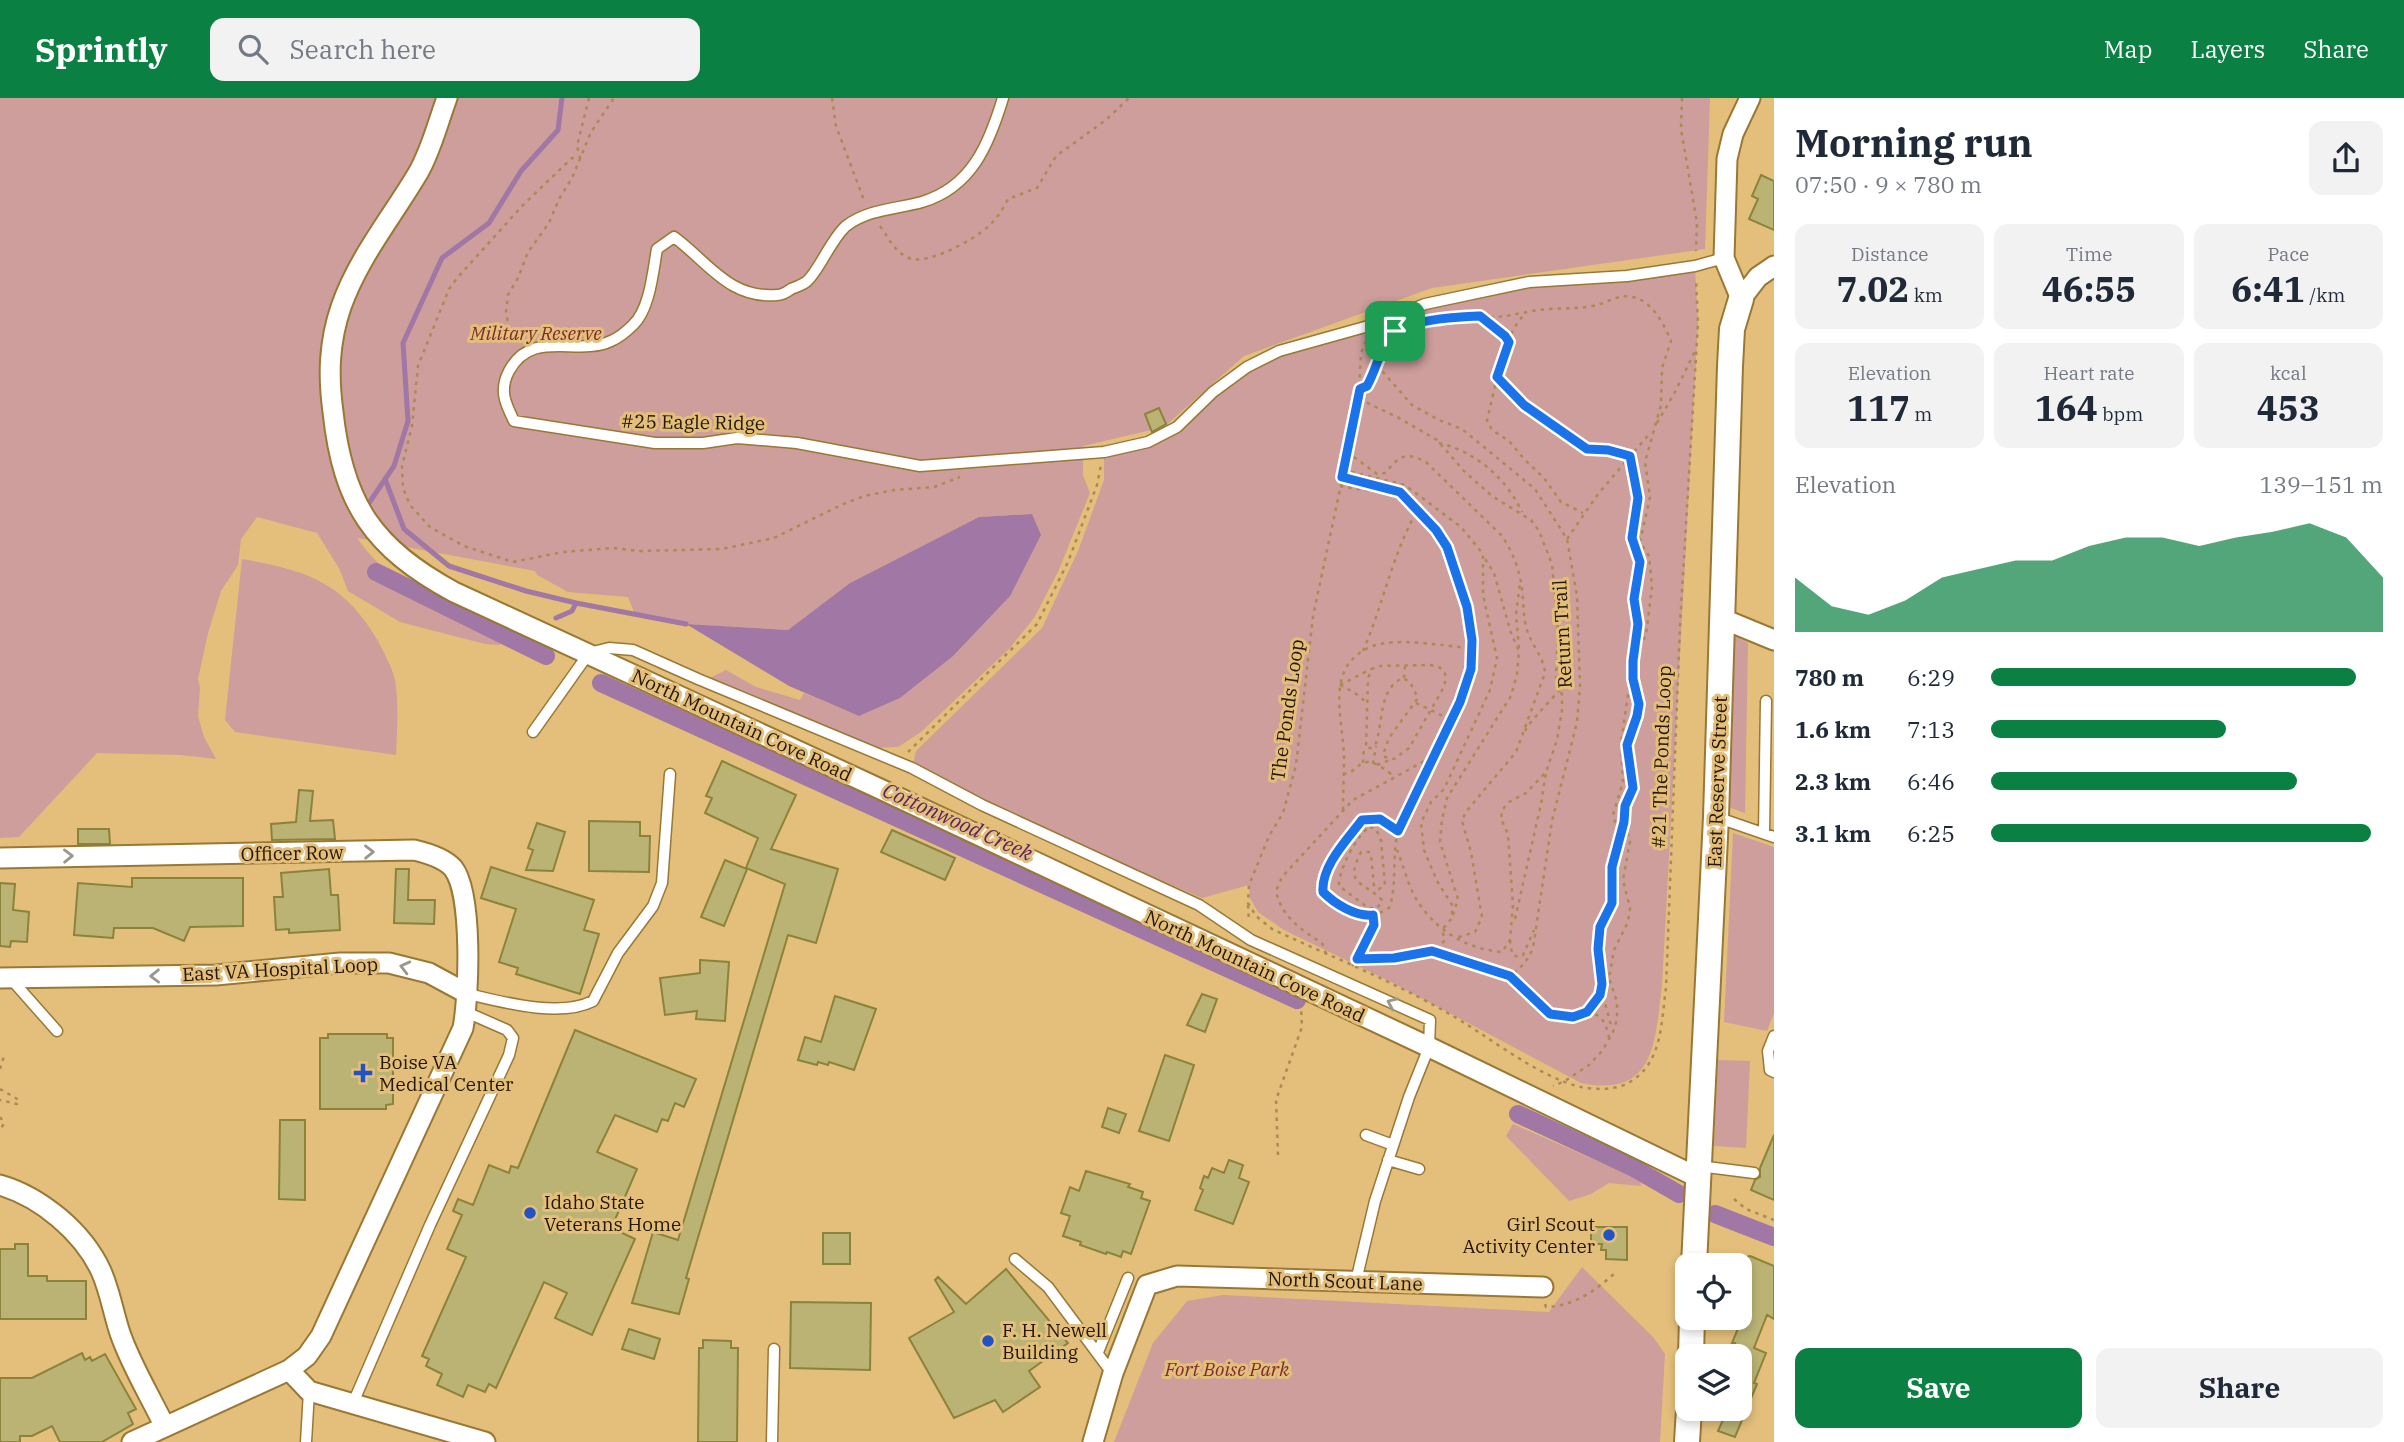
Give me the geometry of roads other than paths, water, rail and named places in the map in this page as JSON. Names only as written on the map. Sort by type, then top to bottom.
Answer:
[{"type":"street","name":"North Mountain Cove Road","points":[[447,98],[420,170],[357,268],[341,305],[331,339],[330,389],[346,480],[358,508],[372,528],[407,564],[454,593],[589,653],[1243,961],[1698,1171]]},
{"type":"street","points":[[1750,98],[1729,146],[1724,258],[1741,299],[1758,277],[1774,266]]},
{"type":"street","name":"East Reserve Street","points":[[1695,1253],[1716,817],[1730,366],[1732,328],[1741,299]]},
{"type":"street","points":[[1723,618],[1774,640]]},
{"type":"street","name":"Officer Row","points":[[0,858],[414,850],[430,854],[452,868],[461,886],[467,939],[467,1003]]},
{"type":"street","name":"East VA Hospital Loop","points":[[5,978],[216,975],[340,963],[389,963],[429,973],[467,1003]]},
{"type":"street","points":[[132,1442],[164,1425],[289,1370],[307,1356],[330,1318],[463,1028],[467,1003]]},
{"type":"street","points":[[0,1185],[43,1206],[67,1225],[84,1244],[100,1269],[120,1333],[164,1425]]},
{"type":"street","name":"North Scout Lane","points":[[1113,1373],[1147,1285],[1177,1276],[1543,1287]]},
{"type":"street","points":[[289,1370],[309,1391],[485,1442]]},
{"type":"street","points":[[1093,1442],[1113,1373]]},
{"type":"street","points":[[1687,1442],[1688,1421]]},
{"type":"lane","name":"#25 Eagle Ridge","points":[[1003,98],[981,157],[957,186],[922,202],[898,205],[870,214],[846,226],[821,258],[808,281],[779,295],[745,293],[718,276],[674,237],[657,249],[650,291],[636,323],[611,341],[582,346],[554,345],[532,348],[513,363],[503,382],[504,401],[514,421],[655,443],[703,443],[737,438],[797,443],[920,466],[1104,452],[1148,442],[1177,427],[1213,392],[1247,367],[1279,351],[1372,325],[1425,304],[1529,282],[1627,276],[1695,266],[1724,258]]},
{"type":"lane","points":[[533,732],[589,653],[609,648],[633,650],[899,763],[982,805],[1199,905],[1251,940],[1430,1020],[1429,1047],[1375,1201],[1356,1281]]},
{"type":"lane","points":[[1716,817],[1769,835],[1766,701]]},
{"type":"lane","points":[[467,1003],[572,1009],[593,1001],[618,953],[653,905],[662,883],[670,774]]},
{"type":"lane","points":[[1243,961],[1251,940]]},
{"type":"lane","points":[[5,978],[57,1031]]},
{"type":"lane","points":[[353,1403],[430,1225],[509,1055],[513,1038],[507,1030],[467,1003]]},
{"type":"lane","points":[[1774,1036],[1768,1051],[1770,1070],[1774,1072]]},
{"type":"lane","points":[[1366,1135],[1394,1145]]},
{"type":"lane","points":[[1388,1160],[1419,1169]]},
{"type":"lane","points":[[1698,1171],[1754,1173]]},
{"type":"lane","points":[[1015,1259],[1048,1287],[1113,1373]]},
{"type":"lane","points":[[1098,1352],[1128,1278]]},
{"type":"lane","points":[[772,1442],[774,1349]]},
{"type":"lane","points":[[306,1442],[309,1391]]},
{"type":"waterway","name":"Cottonwood Creek","points":[[369,503],[394,466],[408,421],[403,343],[442,258],[489,223],[521,171],[558,130],[562,98]]},
{"type":"waterway","points":[[385,479],[404,529],[449,566],[526,591],[576,603]]},
{"type":"waterway","name":"Cottonwood Creek","points":[[376,572],[546,656]]},
{"type":"waterway","points":[[556,618],[572,611],[576,603],[686,624]]},
{"type":"waterway","name":"Cottonwood Creek","points":[[601,683],[1297,1000]]},
{"type":"waterway","name":"Cottonwood Creek","points":[[1518,1114],[1632,1167],[1679,1194]]},
{"type":"waterway","points":[[1715,1214],[1774,1237]]},
{"type":"place","name":"Boise VA Medical Center","points":[[363,1073]]},
{"type":"place","name":"Idaho State Veterans Home","points":[[530,1213]]},
{"type":"place","name":"Girl Scout Activity Center","points":[[1609,1235]]},
{"type":"place","name":"F. H. Newell Building","points":[[988,1341]]},
{"type":"park label","name":"Military Reserve","points":[[536,333]]},
{"type":"park label","name":"Fort Boise Park","points":[[1227,1369]]}]
